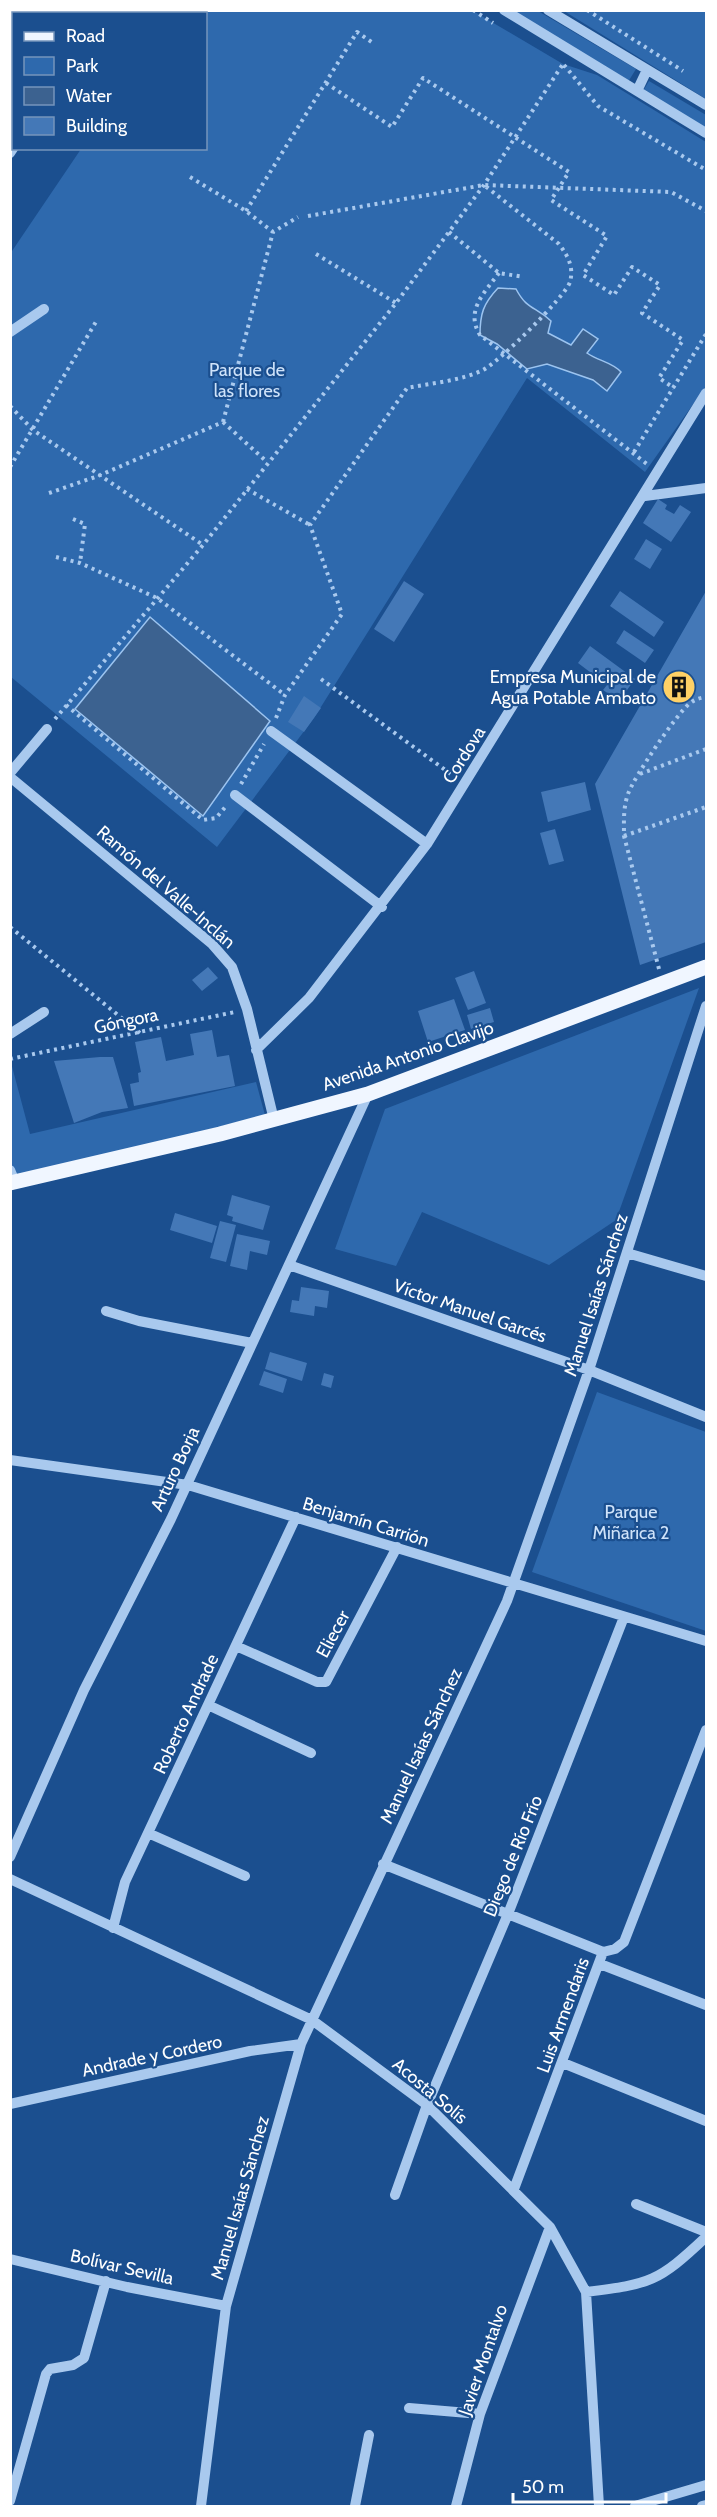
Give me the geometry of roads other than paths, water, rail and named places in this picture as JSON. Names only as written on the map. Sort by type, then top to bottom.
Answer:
[{"type":"main road","name":"Avenida Antonio Clavijo","points":[[12,1178],[274,1120],[368,1094],[706,968]]},
{"type":"street","points":[[504,10],[706,133]]},
{"type":"street","points":[[548,10],[706,105]]},
{"type":"street","points":[[637,91],[647,70]]},
{"type":"street","points":[[10,332],[44,309]]},
{"type":"street","name":"Cordova","points":[[256,1050],[309,998],[382,907],[427,844],[645,496],[657,472],[706,393]]},
{"type":"street","points":[[645,496],[706,489]]},
{"type":"street","points":[[10,773],[47,729]]},
{"type":"street","points":[[271,731],[427,844]]},
{"type":"street","name":"Ramón del Valle-Inclán","points":[[10,777],[212,944],[232,967],[247,1009],[274,1120]]},
{"type":"street","points":[[235,795],[382,907]]},
{"type":"street","name":"Manuel Isaías Sánchez","points":[[201,2506],[226,2306],[302,2044],[513,1584],[589,1370],[706,1006]]},
{"type":"street","points":[[10,1034],[44,1012]]},
{"type":"street","name":"Arturo Borja","points":[[10,1857],[84,1690],[187,1485],[368,1094]]},
{"type":"street","points":[[627,1252],[706,1276]]},
{"type":"street","name":"Víctor Manuel Garcés","points":[[289,1265],[589,1370],[706,1417]]},
{"type":"street","points":[[106,1311],[139,1322],[252,1343]]},
{"type":"street","name":"Benjamín Carrión","points":[[10,1460],[187,1485],[706,1641]]},
{"type":"street","name":"Roberto Andrade","points":[[113,1928],[125,1882],[296,1517]]},
{"type":"street","name":"Eliecer","points":[[236,1646],[317,1682],[326,1682],[398,1548]]},
{"type":"street","name":"Diego de Río Frío","points":[[395,2195],[427,2105],[508,1914],[624,1617]]},
{"type":"street","points":[[208,1705],[311,1753]]},
{"type":"street","name":"Luis Armendaris","points":[[514,2189],[603,1952],[615,1949],[624,1942],[706,1730]]},
{"type":"street","points":[[148,1833],[245,1875]]},
{"type":"street","points":[[383,1864],[603,1952]]},
{"type":"street","name":"Acosta Solís","points":[[10,1879],[312,2020],[427,2105],[550,2227],[586,2292],[599,2506]]},
{"type":"street","points":[[600,1964],[706,2005]]},
{"type":"street","name":"Andrade y Cordero","points":[[10,2104],[250,2051],[302,2044]]},
{"type":"street","points":[[563,2063],[706,2121]]},
{"type":"street","points":[[636,2204],[706,2232]]},
{"type":"street","name":"Javier Montalvo","points":[[456,2506],[480,2414],[550,2227]]},
{"type":"street","points":[[586,2292],[632,2286],[654,2280],[672,2269],[706,2237]]},
{"type":"street","name":"Bolívar Sevilla","points":[[10,2259],[226,2306]]},
{"type":"street","points":[[10,2501],[46,2374],[50,2369],[73,2366],[84,2358],[106,2281]]},
{"type":"street","points":[[409,2408],[480,2414]]},
{"type":"street","points":[[355,2506],[369,2435]]},
{"type":"street","points":[[635,2506],[706,2485]]},
{"type":"street","points":[[702,2506],[706,2505]]},
{"type":"water","points":[[498,288],[516,289],[528,304],[551,321],[548,333],[571,345],[583,329],[598,339],[587,353],[621,372],[607,391],[593,380],[547,364],[527,369],[497,344],[480,335],[483,310]]},
{"type":"water","points":[[150,617],[270,721],[203,816],[75,709]]},
{"type":"place","name":"Empresa Municipal de Agua Potable Ambato","points":[[679,687]]},
{"type":"park label","name":"Parque de las flores","points":[[247,380]]},
{"type":"park label","name":"Parque Miñarica 2","points":[[631,1522]]}]
